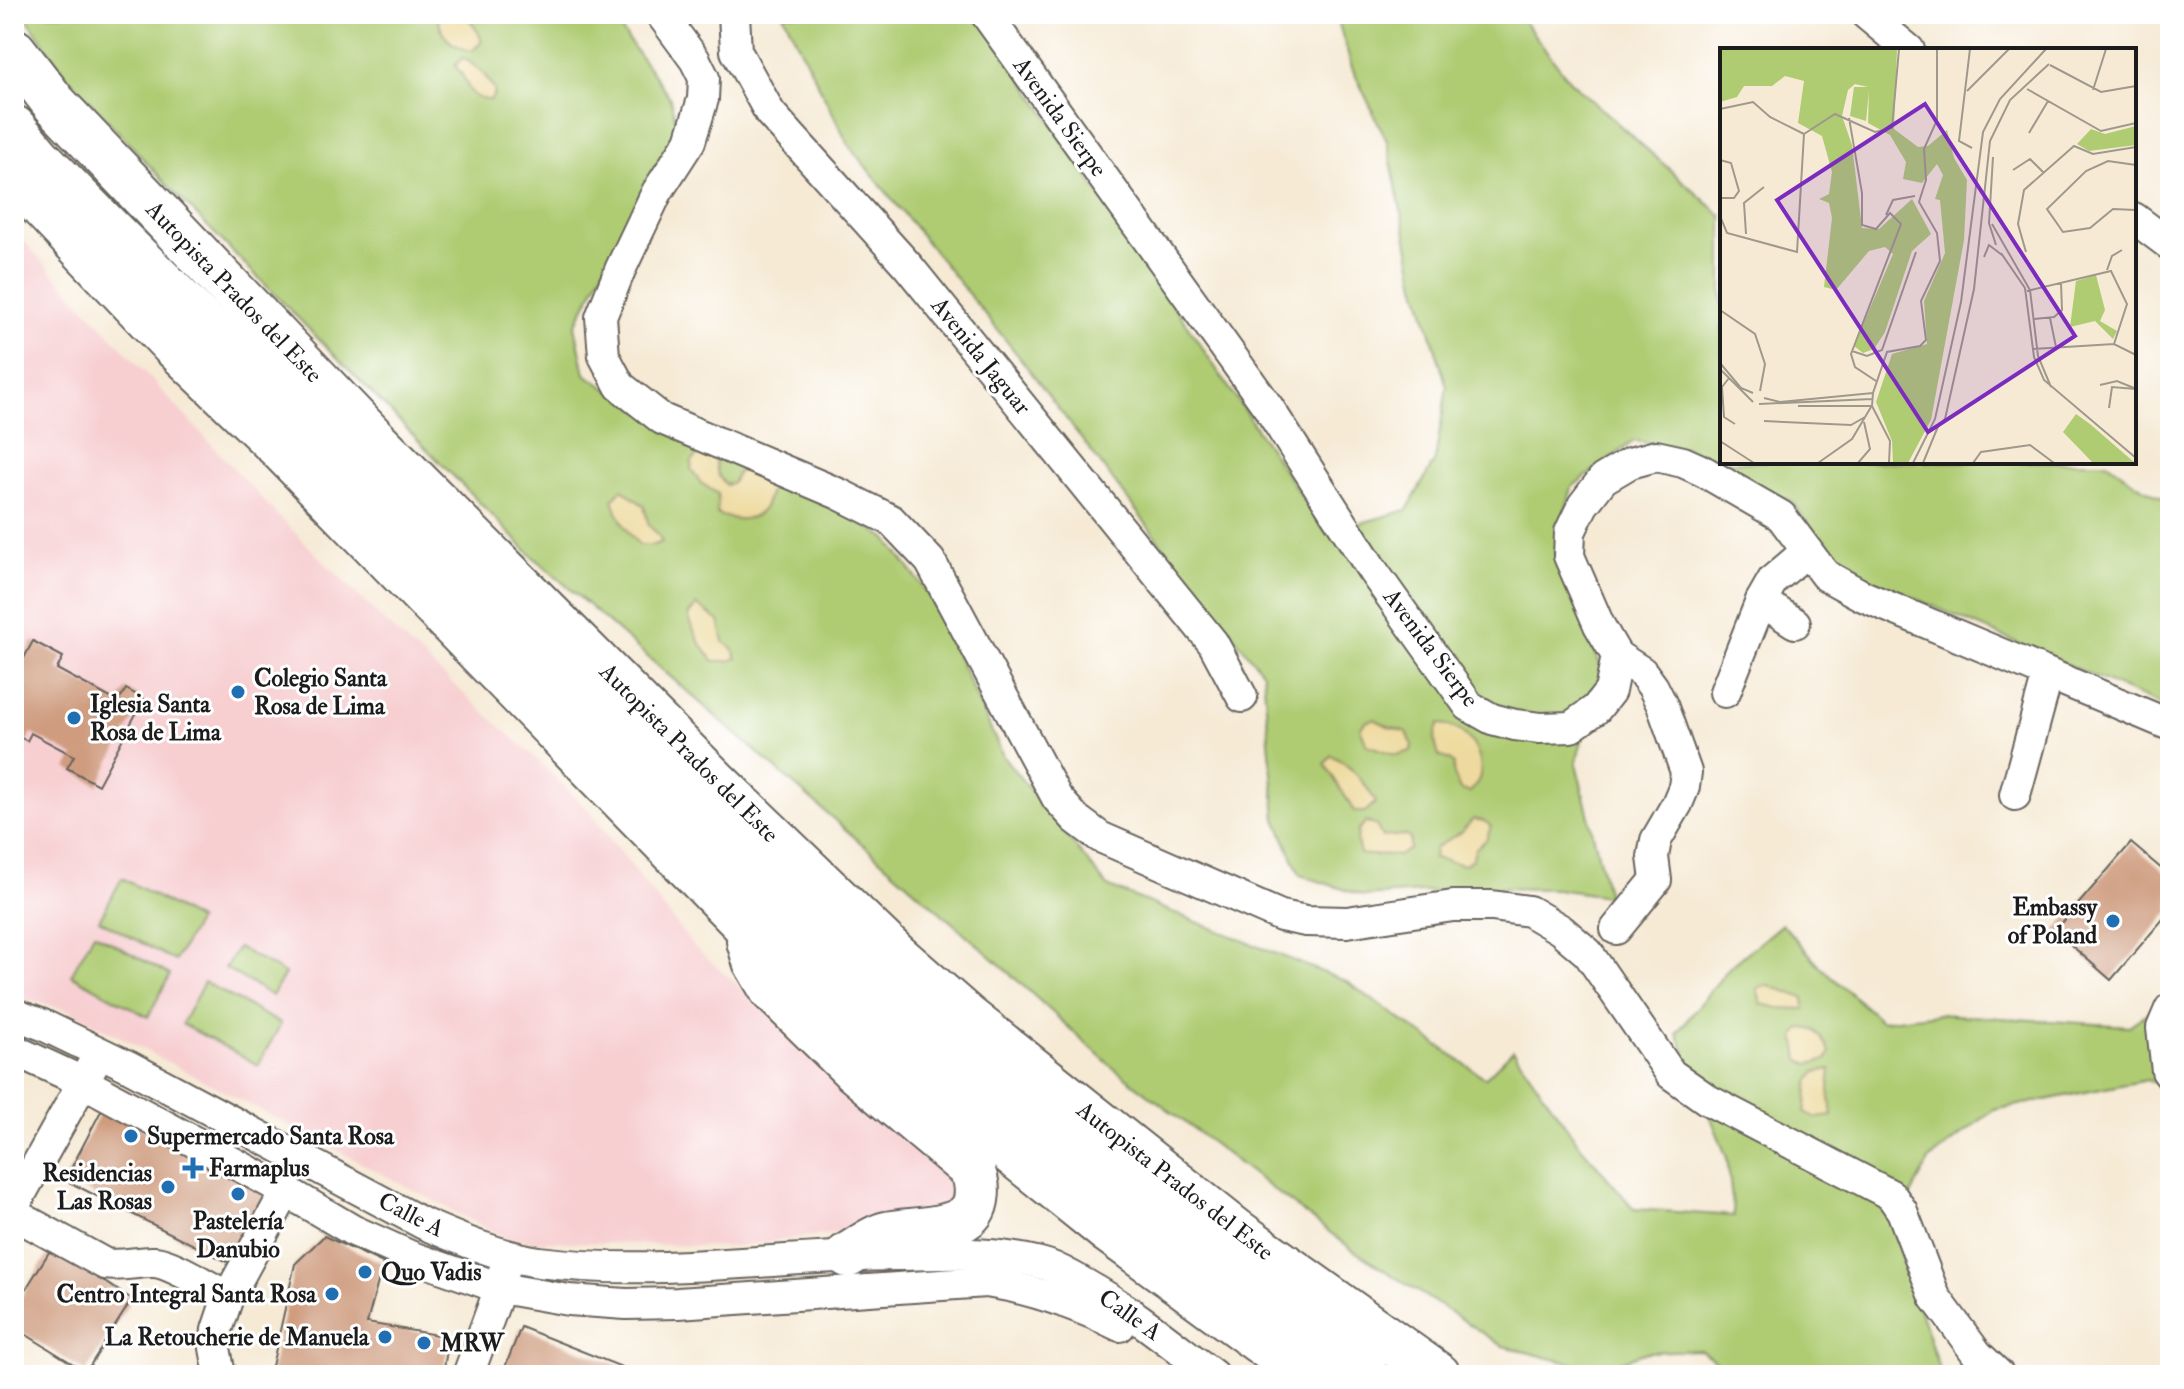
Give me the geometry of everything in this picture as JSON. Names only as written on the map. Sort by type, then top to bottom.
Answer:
[{"type":"highway","name":"Autopista Prados del Este","points":[[14,51],[54,103],[377,442],[873,988],[945,1050],[1218,1267],[1366,1375]]},
{"type":"highway","name":"Autopista Prados del Este","points":[[14,128],[39,158],[349,468],[703,798],[896,955],[968,1018],[1236,1231],[1438,1375]]},
{"type":"highway","points":[[14,177],[163,334],[279,447],[743,923],[951,1104],[1095,1220],[1306,1375]]},
{"type":"highway","points":[[743,923],[755,961],[772,990],[855,1071],[971,1169],[976,1178],[974,1208],[958,1223],[884,1235],[848,1255]]},
{"type":"street","points":[[661,14],[700,69],[704,78],[703,99],[690,141],[657,192],[601,317],[604,356],[620,386],[662,419],[839,494],[891,520],[930,561],[1057,798],[1076,819],[1100,837],[1281,916],[1306,921],[1347,922],[1453,906],[1492,906],[1529,911],[1561,930],[1588,953],[1671,1074],[1708,1100],[1891,1195],[1902,1211],[1935,1297],[1977,1354],[1999,1375]]},
{"type":"street","name":"Avenida Jaguar","points":[[734,14],[736,51],[770,113],[938,302],[1213,643],[1242,697]]},
{"type":"street","name":"Avenida Sierpe","points":[[986,14],[1268,407],[1373,571],[1469,706],[1492,719],[1515,725],[1571,727],[1596,709],[1610,691],[1617,656]]},
{"type":"street","points":[[1866,14],[1907,48]]},
{"type":"street","points":[[2136,220],[2170,245]]},
{"type":"street","points":[[1616,929],[1656,880],[1653,857],[1656,840],[1677,804],[1686,772],[1653,687],[1642,672],[1617,656],[1599,625],[1569,556],[1570,532],[1583,505],[1603,479],[1630,463],[1656,456],[1683,462],[1703,471],[1781,516],[1825,575],[1863,596],[2170,725]]},
{"type":"street","points":[[1725,692],[1761,601],[1773,580],[1807,551]]},
{"type":"street","points":[[1761,601],[1795,623]]},
{"type":"street","points":[[2015,795],[2048,674]]},
{"type":"street","points":[[2170,1009],[2162,1028],[2170,1075]]},
{"type":"street","name":"Calle A","points":[[14,1014],[100,1052],[424,1224],[471,1244],[537,1261],[641,1269],[848,1255],[993,1254],[1049,1266],[1075,1277],[1123,1306],[1204,1368]]},
{"type":"street","name":"Calle A","points":[[14,1050],[83,1082],[352,1230],[412,1257],[500,1288],[569,1300],[626,1304],[986,1282],[1018,1286],[1084,1308],[1204,1368]]},
{"type":"street","points":[[14,1206],[100,1052]]},
{"type":"street","points":[[220,1375],[215,1348],[217,1330],[228,1297],[286,1191]]},
{"type":"street","points":[[14,1214],[105,1264],[119,1267],[152,1262],[164,1264],[228,1297]]},
{"type":"street","points":[[468,1375],[500,1288],[508,1254]]},
{"type":"shaded area","name":"Colegio Santa Rosa de Lima","points":[[14,231],[275,513],[392,629],[532,755],[589,811],[693,946],[931,1154],[963,1193],[950,1218],[730,1247],[509,1240],[68,1010],[14,996]]},
{"type":"green space","points":[[24,14],[610,14],[670,98],[677,126],[575,326],[585,374],[661,424],[782,475],[886,538],[930,596],[1003,756],[1107,886],[1347,982],[1485,1078],[1513,1050],[1578,1143],[1634,1209],[1734,1216],[1727,1158],[1677,1033],[1729,968],[1782,924],[1823,969],[1881,1021],[1938,1014],[2129,1026],[2170,997],[2170,1086],[2147,1080],[1994,1110],[1930,1159],[1893,1228],[1939,1369],[1937,1375],[1735,1375],[1700,1350],[1647,1352],[1596,1370],[1503,1346],[1353,1250],[1111,1066],[995,960],[531,555],[171,189],[64,73]]},
{"type":"green space","points":[[783,14],[979,14],[1326,533],[1407,510],[1435,460],[1447,387],[1416,284],[1387,141],[1352,68],[1336,14],[1518,14],[1570,81],[1720,214],[1720,464],[2110,464],[2136,484],[2170,502],[2170,709],[1838,565],[1791,501],[1687,448],[1634,441],[1572,487],[1555,551],[1602,669],[1576,763],[1608,896],[1555,889],[1479,888],[1364,896],[1300,875],[1276,819],[1263,673],[1017,354],[849,146]]},
{"type":"green space","points":[[122,878],[198,920],[175,961],[99,920]]},
{"type":"green space","points":[[94,933],[170,975],[148,1017],[71,975]]},
{"type":"green space","points":[[238,947],[285,974],[272,996],[225,968]]},
{"type":"green space","points":[[204,982],[281,1024],[258,1065],[182,1024]]},
{"type":"sand","points":[[437,14],[466,14],[482,41],[472,51],[452,43],[441,29]]},
{"type":"sand","points":[[462,58],[477,68],[490,83],[495,93],[491,100],[472,93],[455,66]]},
{"type":"sand","points":[[699,452],[714,457],[716,469],[726,485],[732,483],[738,472],[753,467],[762,475],[771,488],[760,512],[742,519],[717,514],[718,494],[701,483],[691,469],[692,461]]},
{"type":"sand","points":[[622,489],[644,506],[649,526],[662,542],[639,545],[630,535],[613,499]]},
{"type":"sand","points":[[697,605],[719,621],[724,642],[733,649],[737,658],[714,661],[705,650],[688,615]]},
{"type":"sand","points":[[1374,719],[1407,732],[1412,744],[1411,751],[1396,755],[1367,745],[1360,728]]},
{"type":"sand","points":[[1439,724],[1461,731],[1476,749],[1480,772],[1470,792],[1460,790],[1453,772],[1454,765],[1439,756],[1435,740]]},
{"type":"sand","points":[[1331,755],[1357,775],[1376,802],[1365,812],[1355,812],[1325,764]]},
{"type":"sand","points":[[1473,819],[1491,826],[1486,840],[1476,848],[1472,859],[1465,865],[1434,858],[1435,848],[1462,831]]},
{"type":"sand","points":[[1366,822],[1376,825],[1382,837],[1404,835],[1410,838],[1410,849],[1398,856],[1360,854],[1358,830]]},
{"type":"sand","points":[[1768,985],[1804,998],[1805,1009],[1761,1004],[1757,988]]},
{"type":"sand","points":[[1801,1028],[1819,1034],[1830,1052],[1827,1060],[1809,1064],[1799,1059],[1795,1036]]},
{"type":"sand","points":[[1831,1069],[1829,1090],[1832,1116],[1817,1118],[1805,1113],[1809,1082],[1816,1072]]},
{"type":"building","name":"Iglesia Santa Rosa de Lima","points":[[33,641],[63,657],[57,669],[118,702],[126,689],[144,699],[98,785],[67,768],[74,756],[31,733],[27,741],[14,734],[14,653],[24,658]]},
{"type":"building","name":"Embassy of Poland","points":[[2131,843],[2170,876],[2170,911],[2111,980],[2055,931]]},
{"type":"building","name":"Residencias Las Rosas","points":[[102,1109],[270,1193],[233,1265],[65,1180]]},
{"type":"building","name":"Centro Integral Santa Rosa","points":[[324,1236],[383,1263],[367,1323],[449,1337],[443,1375],[270,1375],[295,1264]]},
{"type":"building","points":[[51,1249],[132,1299],[86,1372],[14,1327],[14,1308]]},
{"type":"building","points":[[521,1327],[632,1371],[631,1375],[502,1375]]},
{"type":"place","name":"Colegio Santa Rosa de Lima","points":[[238,692]]},
{"type":"place","name":"Iglesia Santa Rosa de Lima","points":[[74,718]]},
{"type":"place","name":"Embassy of Poland","points":[[2113,921]]},
{"type":"place","name":"Supermercado Santa Rosa","points":[[131,1136]]},
{"type":"place","name":"Farmaplus","points":[[193,1168]]},
{"type":"place","name":"Residencias Las Rosas","points":[[168,1187]]},
{"type":"place","name":"Pastelería Danubio","points":[[238,1194]]},
{"type":"place","name":"Quo Vadis","points":[[365,1272]]},
{"type":"place","name":"Centro Integral Santa Rosa","points":[[332,1294]]},
{"type":"place","name":"La Retoucherie de Manuela","points":[[385,1337]]},
{"type":"place","name":"MRW","points":[[424,1343]]}]
